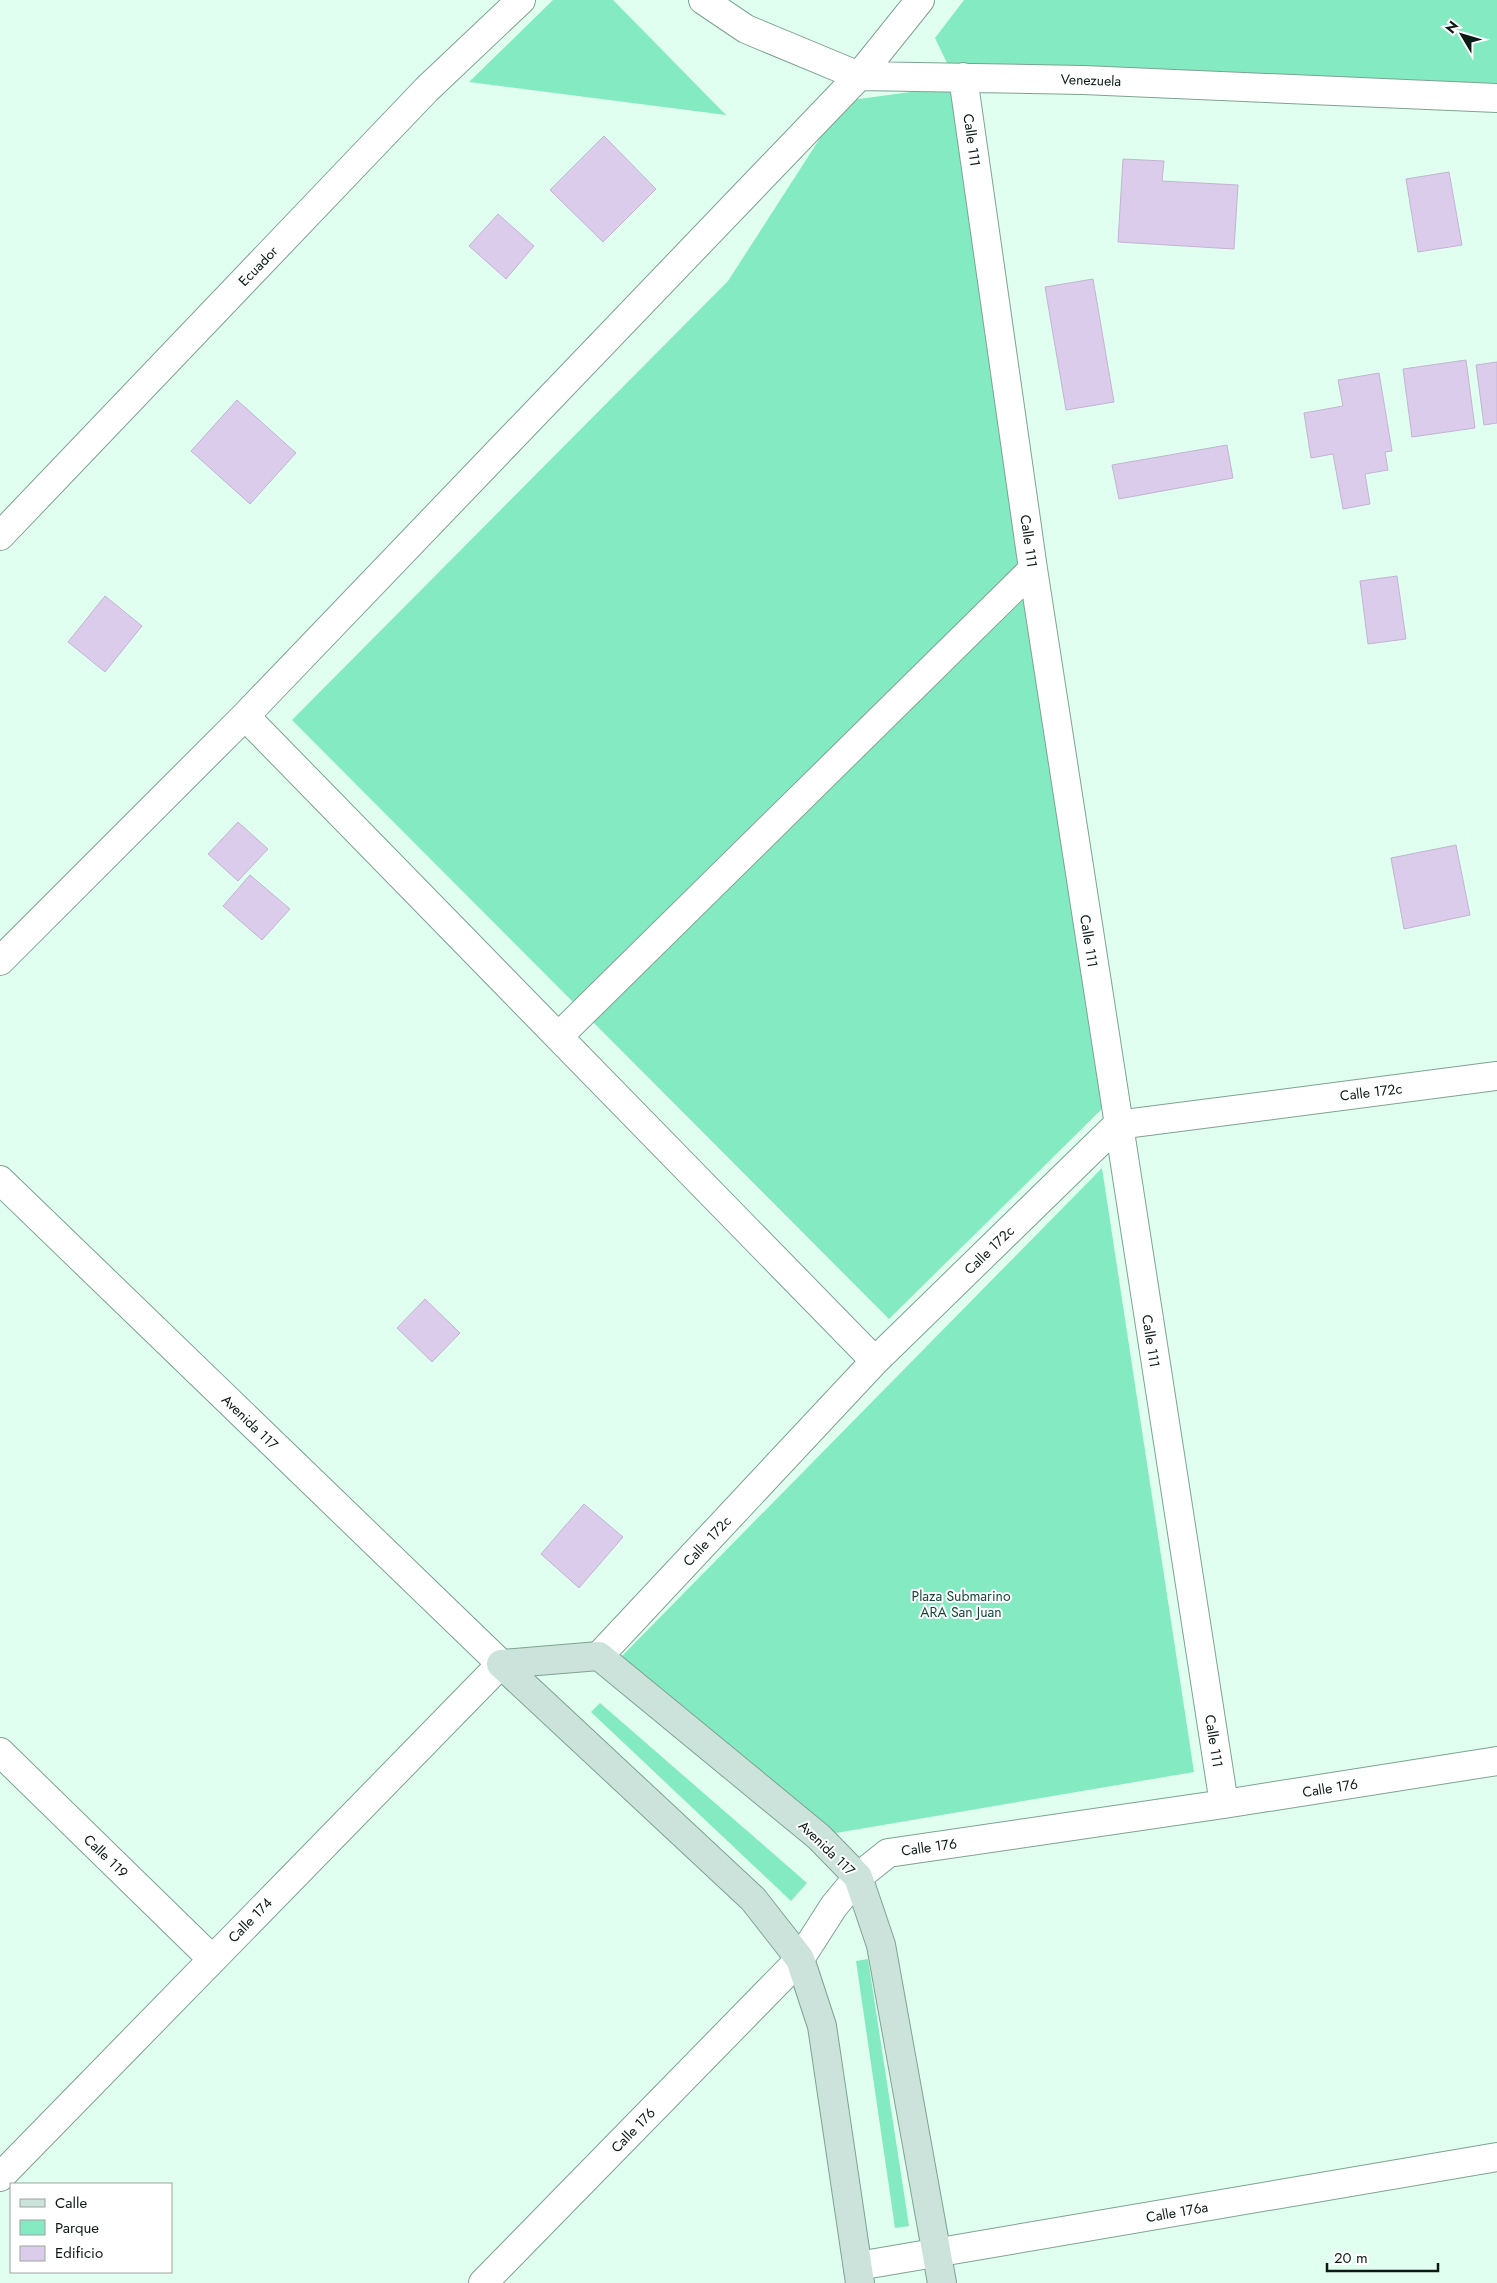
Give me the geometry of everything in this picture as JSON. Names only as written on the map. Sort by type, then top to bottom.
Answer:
[{"type":"main road","points":[[501,1664],[599,1656]]},
{"type":"main road","name":"Avenida 117","points":[[599,1656],[819,1837],[858,1877],[882,1945],[942,2283]]},
{"type":"main road","name":"Avenida 117","points":[[501,1664],[753,1899],[800,1959],[822,2026],[859,2275]]},
{"type":"street","name":"Ecuador","points":[[0,536],[427,89],[521,0]]},
{"type":"street","name":"Venezuela","points":[[703,0],[746,29],[859,76],[963,76],[1497,98]]},
{"type":"street","points":[[0,961],[245,716],[859,76],[920,0]]},
{"type":"street","name":"Calle 111","points":[[963,76],[1033,569],[1117,1125],[1224,1804]]},
{"type":"street","points":[[559,1036],[1033,569]]},
{"type":"street","points":[[245,716],[875,1362]]},
{"type":"street","name":"Calle 172c","points":[[599,1656],[875,1362],[1117,1125],[1497,1076]]},
{"type":"street","name":"Avenida 117","points":[[0,1180],[501,1664]]},
{"type":"street","name":"Calle 174","points":[[0,2177],[501,1664]]},
{"type":"street","name":"Calle 119","points":[[0,1752],[212,1960]]},
{"type":"street","name":"Calle 176","points":[[483,2283],[800,1959],[834,1906],[858,1877],[888,1853],[1224,1804],[1497,1761]]},
{"type":"street","name":"Calle 176a","points":[[859,2275],[936,2253],[1497,2157]]},
{"type":"green space","points":[[553,0],[613,0],[726,115],[469,82]]},
{"type":"green space","points":[[964,0],[1497,0],[1497,91],[947,63],[935,38]]},
{"type":"green space","points":[[977,83],[1119,1092],[889,1319],[292,720],[728,281],[844,101]]},
{"type":"green space","name":"Plaza Submarino ARA San Juan","points":[[1102,1168],[1194,1772],[830,1834],[621,1657]]},
{"type":"green space","points":[[600,1703],[807,1883],[791,1901],[591,1712]]},
{"type":"green space","points":[[868,1959],[909,2226],[895,2228],[856,1961]]},
{"type":"building","points":[[604,136],[656,189],[603,242],[550,190]]},
{"type":"building","points":[[1123,159],[1164,161],[1162,181],[1238,185],[1234,249],[1118,242]]},
{"type":"building","points":[[1449,172],[1462,245],[1418,252],[1406,179]]},
{"type":"building","points":[[498,214],[534,246],[506,279],[469,246]]},
{"type":"building","points":[[1093,279],[1114,402],[1066,410],[1045,287]]},
{"type":"building","points":[[1466,360],[1475,428],[1412,437],[1403,369]]},
{"type":"building","points":[[1497,362],[1497,423],[1484,425],[1476,365]]},
{"type":"building","points":[[1379,373],[1392,451],[1385,452],[1388,470],[1365,474],[1370,504],[1343,509],[1333,454],[1311,458],[1304,413],[1343,406],[1338,380]]},
{"type":"building","points":[[237,400],[296,453],[250,504],[191,451]]},
{"type":"building","points":[[1227,445],[1233,478],[1119,499],[1112,465]]},
{"type":"building","points":[[1397,576],[1406,639],[1368,644],[1360,581]]},
{"type":"building","points":[[105,596],[142,626],[105,672],[68,642]]},
{"type":"building","points":[[238,822],[268,849],[238,881],[208,854]]},
{"type":"building","points":[[1456,845],[1470,915],[1404,929],[1391,858]]},
{"type":"building","points":[[250,875],[290,909],[262,940],[223,906]]},
{"type":"building","points":[[425,1299],[460,1333],[432,1362],[397,1328]]},
{"type":"building","points":[[584,1504],[623,1537],[579,1588],[541,1554]]}]
